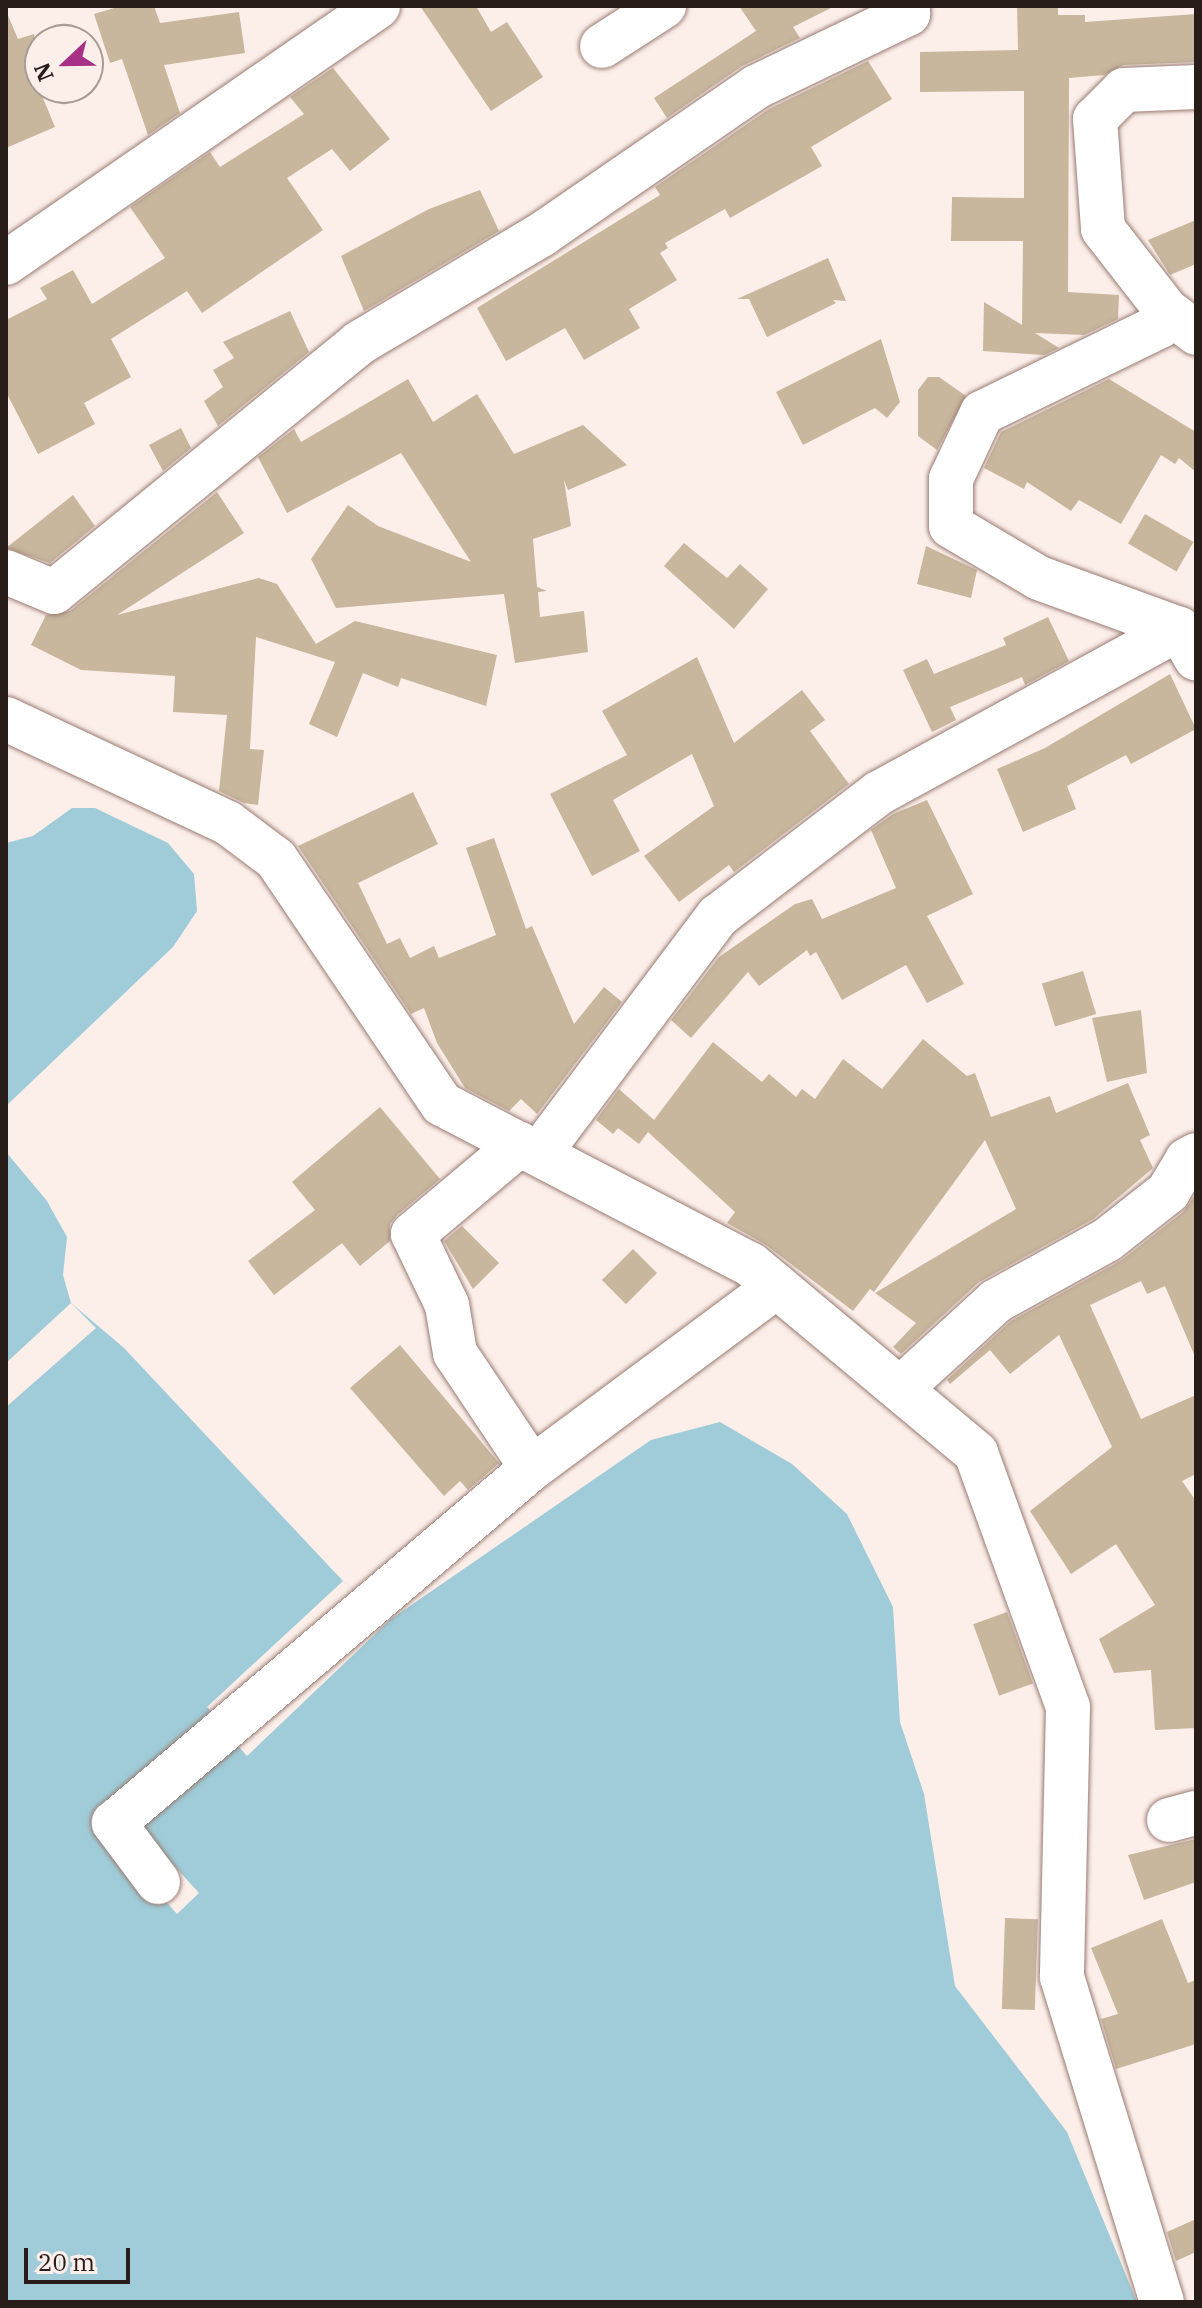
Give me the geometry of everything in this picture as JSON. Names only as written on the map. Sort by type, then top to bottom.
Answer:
[{"type":"street","points":[[6,263],[378,6]]},
{"type":"street","points":[[602,46],[664,6]]},
{"type":"street","points":[[6,572],[54,592],[359,343],[541,235],[756,87],[908,14],[908,6]]},
{"type":"street","points":[[1187,643],[1039,578],[951,526],[951,479],[982,413],[1160,326],[1181,321],[1103,229],[1095,119],[1124,90],[1196,87]]},
{"type":"street","points":[[532,1468],[455,1353],[447,1305],[413,1234],[529,1149],[718,916],[879,793],[1187,643]]},
{"type":"street","points":[[6,719],[228,823],[276,859],[442,1104],[750,1264],[976,1453],[1068,1707],[1062,1977],[1162,2302]]},
{"type":"street","points":[[900,1389],[996,1301],[1107,1240],[1156,1202],[1196,1155]]},
{"type":"street","points":[[158,1882],[114,1823],[532,1468],[777,1286]]},
{"type":"water","points":[[72,808],[95,808],[168,843],[194,874],[197,911],[173,947],[6,1106],[6,843],[33,836]]},
{"type":"water","points":[[6,1152],[47,1201],[67,1237],[63,1275],[71,1303],[124,1348],[343,1581],[391,1619],[651,1440],[720,1422],[792,1464],[847,1514],[893,1607],[900,1722],[924,1794],[955,1986],[1067,2132],[1137,2302],[6,2302]]},
{"type":"pier","points":[[71,1303],[96,1328],[6,1407],[6,1363]]},
{"type":"pier","points":[[343,1581],[391,1619],[247,1756],[232,1739],[138,1826],[199,1893],[177,1914],[96,1820],[212,1712],[207,1707]]},
{"type":"building","points":[[121,6],[154,6],[160,23],[239,12],[245,53],[164,65],[180,113],[148,135],[122,59],[110,63],[104,45],[104,24],[97,24],[94,14]]},
{"type":"building","points":[[420,6],[476,6],[491,32],[507,22],[543,77],[491,111]]},
{"type":"building","points":[[739,6],[835,6],[793,27],[800,38],[742,66],[667,118],[654,98],[756,31]]},
{"type":"building","points":[[1017,6],[1058,6],[1058,15],[1085,15],[1085,22],[1196,14],[1196,62],[1123,65],[1104,75],[1069,78],[1068,292],[1119,295],[1118,319],[1084,335],[1035,333],[1059,348],[1044,355],[983,351],[984,302],[1022,325],[1023,241],[951,241],[952,197],[1024,198],[1024,91],[920,92],[920,52],[1018,50]]},
{"type":"building","points":[[6,11],[18,39],[24,37],[24,104],[45,104],[55,127],[6,148]]},
{"type":"building","points":[[868,61],[892,99],[811,147],[822,166],[730,218],[725,209],[665,243],[668,248],[660,253],[677,280],[629,309],[640,328],[584,360],[565,328],[506,361],[477,308],[660,195],[655,187],[769,109]]},
{"type":"building","points":[[333,68],[390,139],[350,171],[332,149],[287,178],[323,230],[202,313],[187,291],[111,339],[131,377],[84,403],[95,424],[38,454],[6,392],[6,320],[47,299],[40,288],[73,270],[92,304],[165,258],[130,207],[210,152],[220,167],[304,114],[290,97]]},
{"type":"building","points":[[480,190],[499,231],[364,311],[341,256],[429,209]]},
{"type":"building","points":[[1196,220],[1196,264],[1170,275],[1148,240]]},
{"type":"building","points":[[828,258],[846,301],[833,300],[836,303],[767,337],[749,299],[737,299]]},
{"type":"building","points":[[290,311],[309,352],[218,426],[204,401],[223,387],[213,370],[234,358],[223,342]]},
{"type":"building","points":[[881,339],[900,402],[887,418],[875,408],[803,445],[776,392]]},
{"type":"building","points":[[928,377],[939,377],[966,396],[937,450],[918,436],[918,390]]},
{"type":"building","points":[[408,379],[433,422],[477,394],[514,454],[583,425],[627,465],[568,490],[564,480],[571,526],[533,539],[537,587],[547,591],[538,592],[540,617],[584,611],[588,652],[515,663],[504,594],[336,608],[311,559],[348,505],[378,526],[471,562],[401,453],[287,513],[258,457],[294,429],[301,442]]},
{"type":"building","points":[[1109,379],[1196,432],[1196,472],[1179,458],[1175,464],[1161,455],[1121,524],[1079,500],[1071,511],[1027,482],[1024,489],[984,468],[1001,432]]},
{"type":"building","points":[[181,428],[191,448],[163,471],[149,445]]},
{"type":"building","points":[[217,492],[244,533],[117,615],[259,578],[277,584],[316,644],[355,621],[497,655],[486,706],[401,678],[398,687],[363,673],[337,737],[309,724],[335,662],[256,637],[250,749],[264,750],[258,805],[244,803],[219,791],[227,715],[173,712],[175,676],[81,670],[31,645],[46,615],[70,611]]},
{"type":"building","points":[[73,495],[95,526],[50,563],[6,548]]},
{"type":"building","points":[[1145,514],[1193,542],[1176,571],[1128,543]]},
{"type":"building","points":[[684,543],[727,578],[740,564],[768,589],[734,629],[664,566]]},
{"type":"building","points":[[926,546],[977,570],[971,598],[917,584]]},
{"type":"building","points":[[1048,617],[1069,661],[1025,685],[1022,677],[950,707],[956,720],[932,732],[903,670],[927,659],[934,674],[1006,645],[1003,638]]},
{"type":"building","points":[[697,657],[734,743],[802,690],[825,720],[810,731],[849,784],[734,872],[729,865],[679,902],[644,856],[714,806],[692,754],[613,800],[640,851],[592,876],[550,794],[627,755],[602,711]]},
{"type":"building","points":[[1170,674],[1196,729],[1131,764],[1126,755],[1067,786],[1076,809],[1023,832],[997,769],[1045,748]]},
{"type":"building","points":[[413,792],[438,844],[358,883],[387,944],[400,938],[410,958],[434,946],[439,958],[496,935],[466,848],[494,838],[526,929],[532,926],[574,1024],[604,987],[622,1002],[537,1114],[521,1099],[509,1111],[465,1088],[437,1043],[424,1008],[411,1014],[298,846]]},
{"type":"building","points":[[927,800],[973,894],[927,916],[964,984],[927,1003],[906,965],[842,1000],[816,952],[810,956],[807,950],[759,986],[748,972],[691,1038],[671,1020],[719,957],[795,904],[812,899],[822,919],[896,888],[871,830],[893,814]]},
{"type":"building","points":[[1083,971],[1096,1014],[1055,1027],[1042,984]]},
{"type":"building","points":[[1141,1010],[1147,1073],[1107,1082],[1092,1018]]},
{"type":"building","points":[[923,1039],[967,1076],[975,1073],[991,1117],[1050,1096],[1056,1113],[1128,1083],[1150,1135],[1140,1140],[1153,1168],[1093,1219],[979,1282],[901,1354],[893,1347],[916,1323],[875,1293],[1016,1209],[985,1140],[874,1292],[870,1289],[853,1311],[766,1245],[727,1223],[735,1212],[648,1132],[639,1144],[618,1128],[613,1134],[596,1120],[619,1089],[654,1120],[713,1042],[762,1082],[769,1074],[796,1097],[802,1089],[815,1099],[843,1059],[882,1089]]},
{"type":"building","points":[[380,1107],[440,1179],[397,1215],[390,1224],[390,1241],[360,1266],[342,1243],[274,1295],[248,1261],[315,1210],[292,1182]]},
{"type":"building","points":[[1196,1194],[1196,1359],[1165,1286],[1147,1294],[1141,1281],[1090,1305],[1141,1419],[1196,1395],[1196,1474],[1182,1481],[1196,1501],[1196,1728],[1155,1730],[1151,1670],[1114,1673],[1099,1639],[1155,1605],[1116,1544],[1071,1574],[1030,1511],[1112,1447],[1059,1335],[1010,1374],[990,1350],[950,1384],[947,1380],[1011,1321],[1122,1260],[1183,1212]]},
{"type":"building","points":[[462,1226],[499,1263],[473,1289],[444,1241]]},
{"type":"building","points":[[633,1249],[657,1273],[626,1304],[602,1280]]},
{"type":"building","points":[[400,1345],[499,1463],[468,1490],[460,1481],[444,1496],[350,1388]]},
{"type":"building","points":[[1007,1612],[1033,1683],[999,1696],[973,1624]]},
{"type":"building","points":[[1196,1839],[1196,1882],[1144,1900],[1128,1855]]},
{"type":"building","points":[[1005,1918],[1038,1919],[1035,2010],[1002,2009]]},
{"type":"building","points":[[1162,1919],[1188,1983],[1196,1980],[1196,2044],[1116,2069],[1101,2019],[1118,2014],[1091,1948]]},
{"type":"building","points":[[1196,2219],[1196,2252],[1176,2261],[1167,2232]]}]
